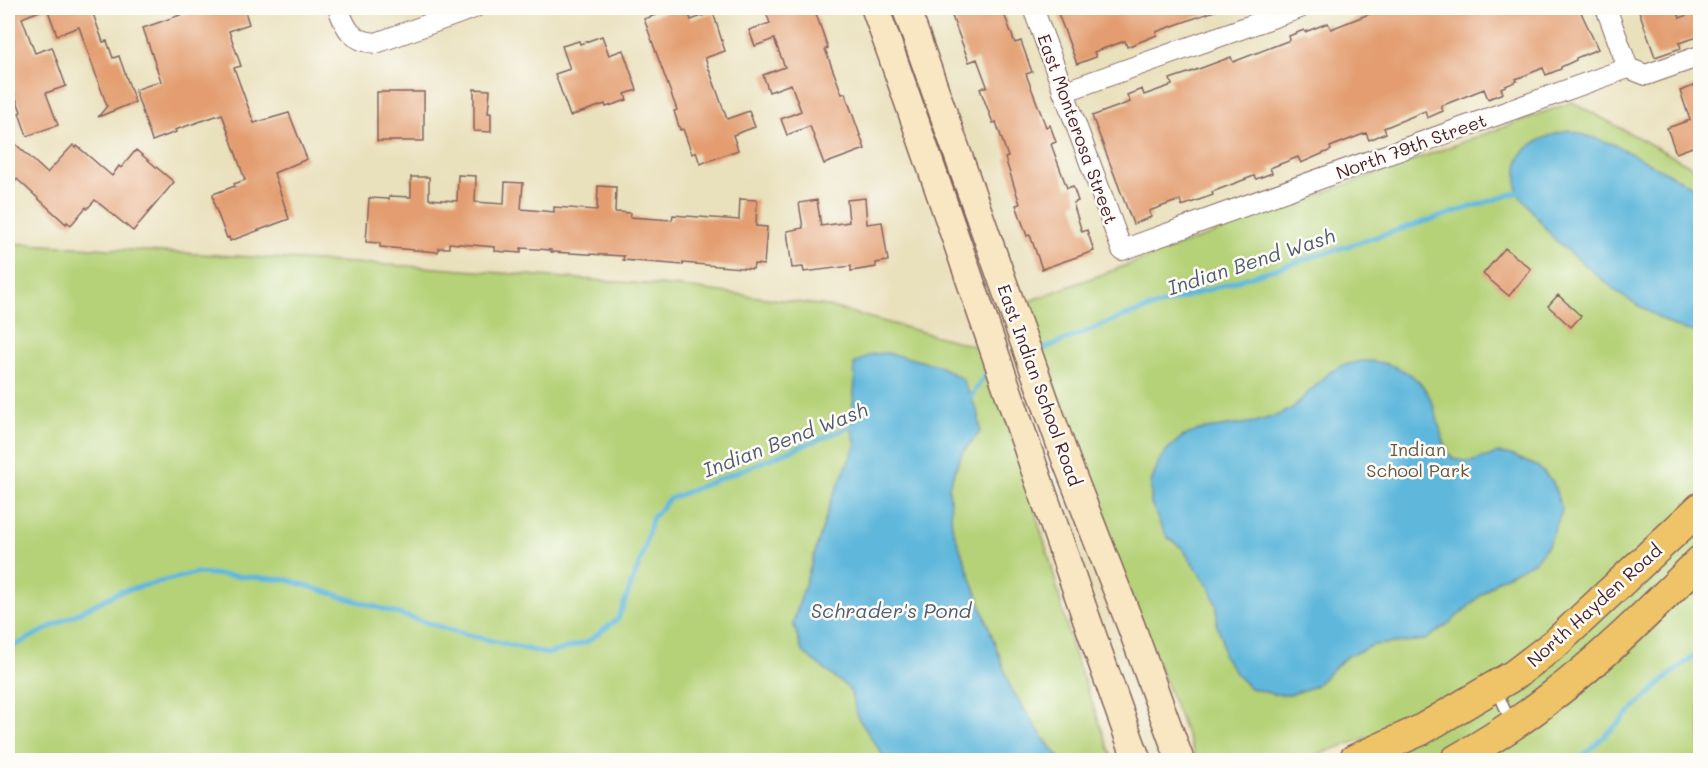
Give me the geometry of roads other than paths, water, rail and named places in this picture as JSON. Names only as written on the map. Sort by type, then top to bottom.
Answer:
[{"type":"main road","name":"East Indian School Road","points":[[875,8],[1019,418],[1055,532],[1133,748]]},
{"type":"main road","name":"East Indian School Road","points":[[906,8],[1020,335],[1180,760]]},
{"type":"main road","name":"North Hayden Road","points":[[1354,760],[1421,730],[1496,687],[1557,642],[1701,508]]},
{"type":"main road","points":[[1456,760],[1512,726],[1592,664],[1701,561]]},
{"type":"street","points":[[338,8],[348,32],[362,42],[376,44],[474,8]]},
{"type":"street","name":"East Monterosa Street","points":[[1033,8],[1122,250]]},
{"type":"street","points":[[1064,92],[1300,8]]},
{"type":"street","points":[[1606,8],[1628,68]]},
{"type":"street","name":"North 79th Street","points":[[1122,250],[1628,68],[1646,75],[1701,56]]},
{"type":"lane","points":[[1496,687],[1512,726]]},
{"type":"water","points":[[1568,130],[1613,144],[1700,190],[1700,333],[1677,328],[1622,296],[1554,239],[1517,192],[1518,163],[1521,156],[1538,141]]},
{"type":"water","name":"Schrader's Pond","points":[[887,353],[938,365],[962,379],[979,415],[980,432],[962,453],[949,486],[952,526],[1011,688],[1042,736],[1063,760],[886,760],[858,718],[850,690],[802,651],[793,623],[831,501],[856,445],[851,426],[855,382],[854,364],[872,354]]},
{"type":"water","points":[[1363,361],[1394,366],[1420,383],[1432,402],[1445,446],[1453,459],[1470,462],[1499,453],[1511,455],[1538,467],[1553,482],[1562,511],[1548,545],[1534,562],[1498,580],[1451,622],[1425,640],[1374,645],[1346,657],[1315,686],[1290,695],[1273,694],[1250,688],[1235,673],[1223,655],[1222,638],[1217,626],[1217,607],[1209,587],[1182,548],[1168,538],[1160,524],[1151,503],[1151,483],[1159,461],[1168,449],[1182,437],[1199,430],[1255,422],[1278,415],[1291,409],[1330,372],[1343,365]]},
{"type":"waterway","name":"Indian Bend Wash","points":[[1036,352],[1119,318],[1522,191]]},
{"type":"waterway","name":"Indian Bend Wash","points":[[966,398],[971,397],[986,373],[994,369]]},
{"type":"waterway","name":"Indian Bend Wash","points":[[8,649],[119,592],[196,573],[288,580],[464,634],[547,654],[587,642],[618,619],[643,554],[652,518],[669,499],[855,425]]},
{"type":"waterway","points":[[1579,760],[1673,672],[1700,651]]},
{"type":"park label","name":"Indian School Park","points":[[1418,459]]}]
